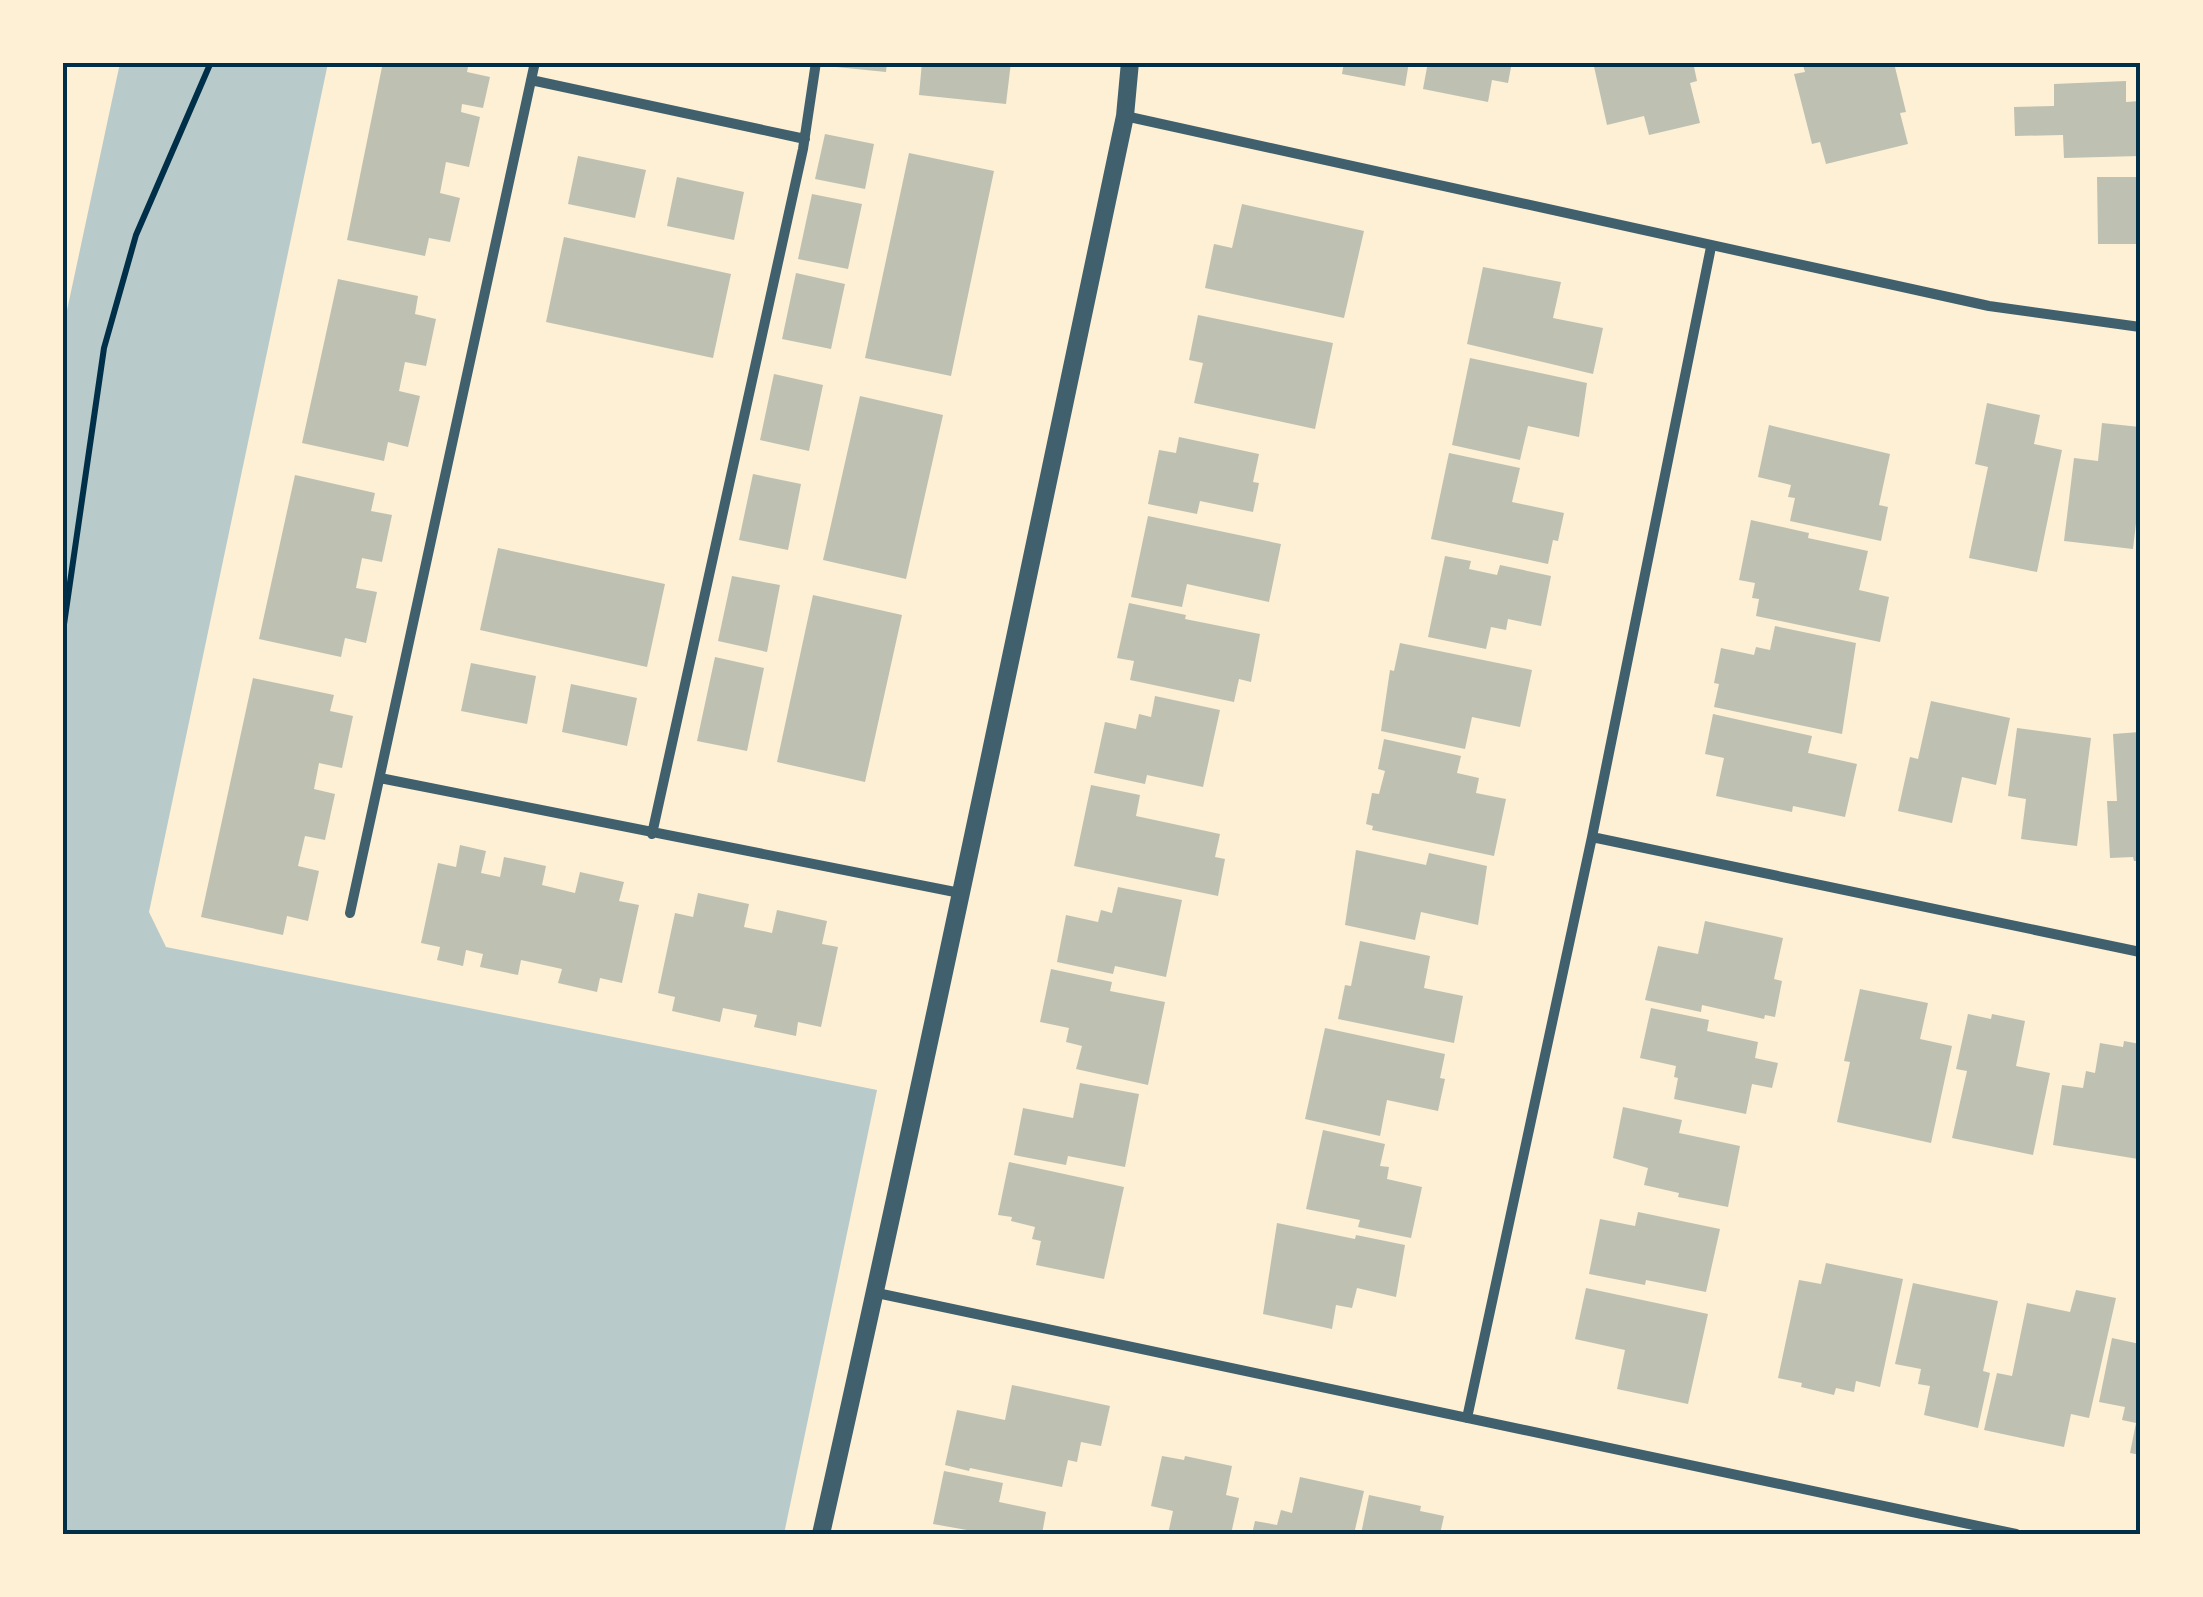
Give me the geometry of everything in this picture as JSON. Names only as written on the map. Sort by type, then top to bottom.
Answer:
[{"type":"street","points":[[350,912],[535,62]]},
{"type":"street","points":[[652,834],[805,140],[816,62]]},
{"type":"street","points":[[822,1534],[877,1293],[1126,116],[1130,62]]},
{"type":"street","points":[[531,80],[805,140]]},
{"type":"street","points":[[1126,116],[1989,306],[2140,327]]},
{"type":"street","points":[[1467,1418],[1592,837],[1711,246]]},
{"type":"street","points":[[380,778],[960,893]]},
{"type":"street","points":[[1592,837],[2140,952]]},
{"type":"street","points":[[877,1293],[2016,1534]]},
{"type":"path","points":[[62,638],[104,348],[136,235],[212,62]]},
{"type":"shaded area","points":[[120,63],[328,63],[149,912],[166,947],[877,1090],[784,1534],[63,1534],[63,329]]},
{"type":"building","points":[[383,62],[469,62],[467,72],[490,77],[483,108],[462,104],[461,112],[480,117],[469,167],[446,162],[440,193],[460,198],[450,242],[429,238],[425,256],[347,240]]},
{"type":"building","points":[[837,62],[887,62],[886,72],[836,67]]},
{"type":"building","points":[[922,62],[1011,62],[1006,104],[919,95]]},
{"type":"building","points":[[1344,62],[1409,62],[1405,86],[1342,74]]},
{"type":"building","points":[[1428,62],[1512,62],[1508,83],[1492,80],[1488,102],[1423,89]]},
{"type":"building","points":[[1593,62],[1693,62],[1697,81],[1690,83],[1700,123],[1649,135],[1644,116],[1607,125]]},
{"type":"building","points":[[1802,62],[1894,63],[1906,112],[1900,113],[1908,144],[1826,164],[1820,142],[1812,144],[1794,74],[1805,72]]},
{"type":"building","points":[[2126,81],[2126,102],[2140,101],[2140,156],[2064,158],[2063,135],[2015,136],[2014,107],[2054,106],[2054,84]]},
{"type":"building","points":[[825,134],[874,144],[865,189],[815,179]]},
{"type":"building","points":[[909,153],[994,171],[951,376],[865,358]]},
{"type":"building","points":[[578,156],[646,170],[635,218],[568,204]]},
{"type":"building","points":[[677,177],[744,192],[734,240],[667,226]]},
{"type":"building","points":[[2097,177],[2140,177],[2140,244],[2098,244]]},
{"type":"building","points":[[812,194],[862,204],[848,269],[798,259]]},
{"type":"building","points":[[1242,204],[1364,231],[1344,318],[1205,288],[1214,244],[1232,248]]},
{"type":"building","points":[[564,237],[731,274],[713,358],[546,322]]},
{"type":"building","points":[[1483,267],[1561,282],[1553,318],[1603,328],[1593,374],[1467,344]]},
{"type":"building","points":[[796,273],[845,284],[831,349],[782,339]]},
{"type":"building","points":[[338,279],[418,296],[415,314],[436,319],[426,366],[405,362],[399,391],[420,396],[408,447],[388,442],[384,461],[302,443]]},
{"type":"building","points":[[1198,315],[1333,343],[1315,429],[1194,403],[1203,363],[1189,360]]},
{"type":"building","points":[[1470,358],[1587,383],[1579,437],[1528,426],[1520,460],[1452,445]]},
{"type":"building","points":[[774,374],[823,385],[809,451],[760,440]]},
{"type":"building","points":[[860,396],[943,415],[906,579],[823,560]]},
{"type":"building","points":[[1987,403],[2040,415],[2034,444],[2062,450],[2037,572],[1969,558],[1988,467],[1975,464]]},
{"type":"building","points":[[2102,423],[2140,427],[2140,489],[2133,549],[2064,541],[2074,458],[2098,461]]},
{"type":"building","points":[[1769,425],[1890,454],[1879,505],[1888,507],[1881,541],[1790,521],[1795,498],[1788,497],[1791,485],[1758,477]]},
{"type":"building","points":[[1179,437],[1259,454],[1253,482],[1259,483],[1253,512],[1200,501],[1197,514],[1148,504],[1159,450],[1176,453]]},
{"type":"building","points":[[1449,453],[1520,468],[1512,502],[1564,513],[1548,564],[1431,539]]},
{"type":"building","points":[[753,474],[801,484],[788,550],[739,540]]},
{"type":"building","points":[[295,475],[375,493],[371,511],[392,515],[382,562],[362,558],[356,588],[377,592],[366,643],[345,638],[341,657],[259,639]]},
{"type":"building","points":[[1148,516],[1281,544],[1269,602],[1187,584],[1182,607],[1131,597]]},
{"type":"building","points":[[1751,520],[1868,551],[1859,590],[1889,597],[1880,642],[1756,616],[1759,599],[1752,598],[1755,583],[1739,580]]},
{"type":"building","points":[[498,548],[665,584],[647,667],[480,630]]},
{"type":"building","points":[[1445,556],[1471,561],[1469,569],[1497,575],[1500,565],[1551,576],[1541,626],[1508,619],[1506,630],[1491,627],[1486,649],[1428,637]]},
{"type":"building","points":[[732,576],[780,585],[767,652],[718,641]]},
{"type":"building","points":[[813,595],[902,615],[865,782],[777,762]]},
{"type":"building","points":[[1129,603],[1260,634],[1251,682],[1239,679],[1234,702],[1130,680],[1134,661],[1117,658]]},
{"type":"building","points":[[1775,626],[1856,643],[1842,734],[1714,707],[1721,648],[1754,655],[1756,647],[1770,650]]},
{"type":"building","points":[[1400,643],[1532,670],[1520,727],[1472,717],[1465,749],[1381,731],[1390,670],[1394,671]]},
{"type":"building","points":[[715,657],[764,668],[747,751],[697,741]]},
{"type":"building","points":[[471,663],[536,676],[527,724],[461,711]]},
{"type":"building","points":[[253,678],[334,695],[330,711],[353,716],[342,768],[319,763],[314,789],[335,794],[325,840],[305,836],[298,866],[319,871],[308,921],[287,916],[283,935],[201,917]]},
{"type":"building","points":[[571,684],[637,698],[627,746],[562,732]]},
{"type":"building","points":[[1155,696],[1220,710],[1203,787],[1147,775],[1145,784],[1094,773],[1105,722],[1136,729],[1139,714],[1151,717]]},
{"type":"building","points":[[1931,701],[2010,718],[1996,785],[1962,777],[1952,823],[1898,811],[1910,757],[1918,759]]},
{"type":"building","points":[[1713,714],[1812,736],[1808,753],[1857,764],[1845,817],[1793,806],[1792,812],[1716,796],[1724,758],[1705,754]]},
{"type":"building","points":[[2017,728],[2091,738],[2077,846],[2021,839],[2026,799],[2008,796]]},
{"type":"building","points":[[2140,732],[2140,861],[2133,857],[2110,858],[2107,801],[2117,801],[2113,734]]},
{"type":"building","points":[[1384,739],[1461,756],[1457,773],[1479,778],[1476,793],[1506,799],[1494,856],[1372,830],[1373,826],[1366,824],[1372,793],[1379,794],[1385,771],[1378,769]]},
{"type":"building","points":[[1091,785],[1140,795],[1136,816],[1220,834],[1215,857],[1225,859],[1218,896],[1074,866]]},
{"type":"building","points":[[460,845],[486,851],[481,873],[500,877],[504,857],[546,866],[542,885],[575,893],[580,872],[624,882],[619,901],[639,905],[622,983],[600,978],[597,992],[558,983],[562,969],[521,960],[518,975],[480,967],[483,954],[466,950],[463,966],[437,960],[440,947],[421,943],[438,863],[456,867]]},
{"type":"building","points":[[1356,850],[1426,865],[1429,853],[1487,866],[1478,925],[1421,912],[1415,940],[1345,925]]},
{"type":"building","points":[[1118,887],[1182,900],[1166,977],[1115,966],[1113,974],[1057,962],[1066,915],[1098,922],[1101,910],[1112,913]]},
{"type":"building","points":[[698,893],[749,904],[744,927],[772,933],[777,910],[827,921],[822,944],[838,947],[821,1027],[798,1022],[796,1036],[754,1027],[757,1015],[723,1008],[720,1022],[672,1011],[675,997],[658,993],[675,913],[693,917]]},
{"type":"building","points":[[1705,921],[1783,938],[1774,979],[1782,981],[1775,1017],[1765,1015],[1764,1019],[1702,1005],[1701,1012],[1645,1000],[1658,946],[1698,954]]},
{"type":"building","points":[[1360,941],[1430,956],[1424,988],[1463,996],[1454,1043],[1338,1019],[1345,985],[1351,986]]},
{"type":"building","points":[[1051,969],[1112,982],[1110,991],[1165,1002],[1148,1085],[1076,1069],[1082,1046],[1066,1042],[1069,1028],[1040,1022]]},
{"type":"building","points":[[1860,989],[1928,1003],[1920,1039],[1952,1046],[1931,1143],[1837,1122],[1850,1062],[1844,1061]]},
{"type":"building","points":[[1651,1008],[1709,1020],[1707,1031],[1758,1042],[1755,1058],[1778,1063],[1772,1088],[1752,1084],[1746,1114],[1674,1099],[1676,1066],[1640,1058]]},
{"type":"building","points":[[1968,1014],[2025,1021],[2016,1066],[2050,1073],[2033,1155],[1952,1138],[1967,1071],[1956,1069]]},
{"type":"building","points":[[1325,1028],[1445,1054],[1440,1078],[1445,1079],[1438,1111],[1387,1100],[1380,1136],[1305,1119]]},
{"type":"building","points":[[2124,1041],[2140,1044],[2138,1159],[2053,1145],[2062,1085],[2083,1088],[2086,1071],[2095,1073],[2100,1043],[2123,1047]]},
{"type":"building","points":[[1080,1083],[1139,1094],[1125,1167],[1068,1156],[1066,1165],[1014,1155],[1023,1108],[1073,1118]]},
{"type":"building","points":[[1623,1107],[1682,1120],[1679,1133],[1740,1146],[1728,1207],[1644,1185],[1648,1168],[1613,1158]]},
{"type":"building","points":[[1323,1130],[1385,1144],[1380,1166],[1389,1167],[1387,1179],[1422,1187],[1411,1238],[1358,1227],[1360,1220],[1306,1209]]},
{"type":"building","points":[[1009,1162],[1124,1187],[1104,1279],[1036,1265],[1041,1241],[1032,1239],[1035,1227],[998,1215]]},
{"type":"building","points":[[1638,1212],[1720,1229],[1706,1292],[1589,1274],[1600,1219],[1635,1226]]},
{"type":"building","points":[[1277,1223],[1405,1245],[1396,1297],[1357,1288],[1352,1308],[1336,1305],[1332,1329],[1263,1314]]},
{"type":"building","points":[[1826,1263],[1903,1279],[1880,1387],[1856,1381],[1854,1392],[1836,1388],[1834,1395],[1778,1378],[1799,1280],[1821,1284]]},
{"type":"building","points":[[1913,1283],[1998,1301],[1983,1371],[1990,1373],[1978,1428],[1924,1415],[1930,1386],[1918,1384],[1921,1369],[1895,1364]]},
{"type":"building","points":[[1586,1288],[1708,1314],[1688,1404],[1617,1389],[1625,1350],[1575,1339]]},
{"type":"building","points":[[2076,1290],[2116,1298],[2089,1418],[2071,1414],[2064,1447],[1984,1430],[1997,1373],[2012,1376],[2027,1303],[2070,1312]]},
{"type":"building","points":[[2112,1338],[2140,1344],[2140,1455],[2130,1453],[2136,1423],[2122,1420],[2125,1407],[2099,1402]]},
{"type":"building","points":[[1012,1385],[1110,1406],[1101,1446],[1081,1442],[1077,1462],[1068,1460],[1062,1487],[945,1465],[957,1410],[1005,1420]]},
{"type":"building","points":[[1162,1456],[1184,1460],[1185,1456],[1232,1466],[1226,1495],[1239,1498],[1231,1534],[1168,1534],[1173,1511],[1151,1506]]},
{"type":"building","points":[[944,1471],[1003,1483],[999,1502],[1046,1512],[1042,1534],[967,1534],[967,1530],[933,1524]]},
{"type":"building","points":[[1300,1477],[1364,1491],[1354,1534],[1252,1534],[1255,1521],[1277,1525],[1281,1510],[1292,1513]]},
{"type":"building","points":[[1369,1495],[1421,1506],[1420,1511],[1444,1516],[1440,1534],[1361,1534]]}]
